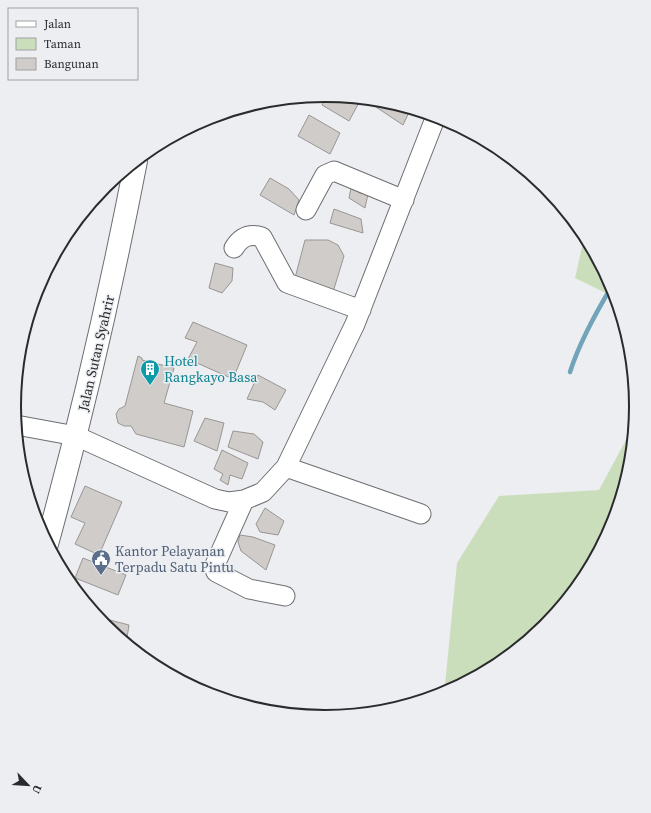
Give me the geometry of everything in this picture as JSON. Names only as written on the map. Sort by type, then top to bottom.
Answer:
[{"type":"highway","name":"Jalan Sutan Syahrir","points":[[49,535],[76,436],[107,309],[134,170]]},
{"type":"street","points":[[22,426],[76,436],[215,499],[230,502],[244,500],[263,492],[286,467],[361,310],[434,122]]},
{"type":"street","points":[[306,210],[325,175],[334,172],[404,200]]},
{"type":"street","points":[[234,248],[238,241],[246,236],[255,235],[262,238],[287,282],[361,310]]},
{"type":"street","points":[[286,467],[421,514]]},
{"type":"street","points":[[244,500],[214,567],[216,572],[249,589],[285,596]]},
{"type":"green space","points":[[583,244],[599,272],[609,294],[575,278]]},
{"type":"green space","points":[[628,436],[624,466],[614,504],[599,541],[579,576],[541,622],[511,648],[478,670],[445,687],[457,563],[499,496],[599,490]]},
{"type":"building","points":[[324,102],[326,102],[358,104],[349,121],[322,105]]},
{"type":"building","points":[[375,107],[408,113],[403,125]]},
{"type":"building","points":[[309,115],[340,133],[330,154],[298,136]]},
{"type":"building","points":[[270,178],[289,189],[299,200],[294,215],[260,195]]},
{"type":"building","points":[[351,188],[360,193],[368,194],[365,208],[349,198]]},
{"type":"building","points":[[334,209],[361,219],[363,233],[330,223]]},
{"type":"building","points":[[305,240],[328,240],[338,245],[344,256],[333,292],[295,278]]},
{"type":"building","points":[[215,263],[233,268],[232,281],[222,293],[209,288]]},
{"type":"building","points":[[193,322],[247,345],[233,379],[188,359],[197,342],[185,338]]},
{"type":"building","name":"Hotel Rangkayo Basa","points":[[138,356],[142,358],[142,360],[174,368],[164,403],[193,411],[184,447],[136,434],[131,426],[124,426],[118,423],[116,414],[119,409],[125,406]]},
{"type":"building","points":[[258,375],[286,390],[275,410],[263,402],[247,399]]},
{"type":"building","points":[[205,418],[224,423],[217,451],[194,441]]},
{"type":"building","points":[[233,431],[254,434],[263,442],[258,459],[228,447]]},
{"type":"building","points":[[222,450],[248,463],[242,479],[230,475],[228,485],[220,480],[223,474],[214,469]]},
{"type":"building","points":[[85,486],[122,502],[99,555],[75,544],[85,523],[71,517]]},
{"type":"building","points":[[265,508],[284,521],[278,535],[260,532],[256,524]]},
{"type":"building","points":[[240,535],[253,537],[275,545],[266,570],[241,551],[238,542]]},
{"type":"building","name":"Kantor Pelayanan Terpadu Satu Pintu","points":[[83,558],[126,575],[118,595],[75,578]]},
{"type":"building","points":[[108,620],[129,625],[127,637]]},
{"type":"waterway","points":[[570,372],[578,349],[588,328],[608,293]]},
{"type":"place","name":"Hotel Rangkayo Basa","points":[[150,386]]},
{"type":"place","name":"Kantor Pelayanan Terpadu Satu Pintu","points":[[101,576]]}]
